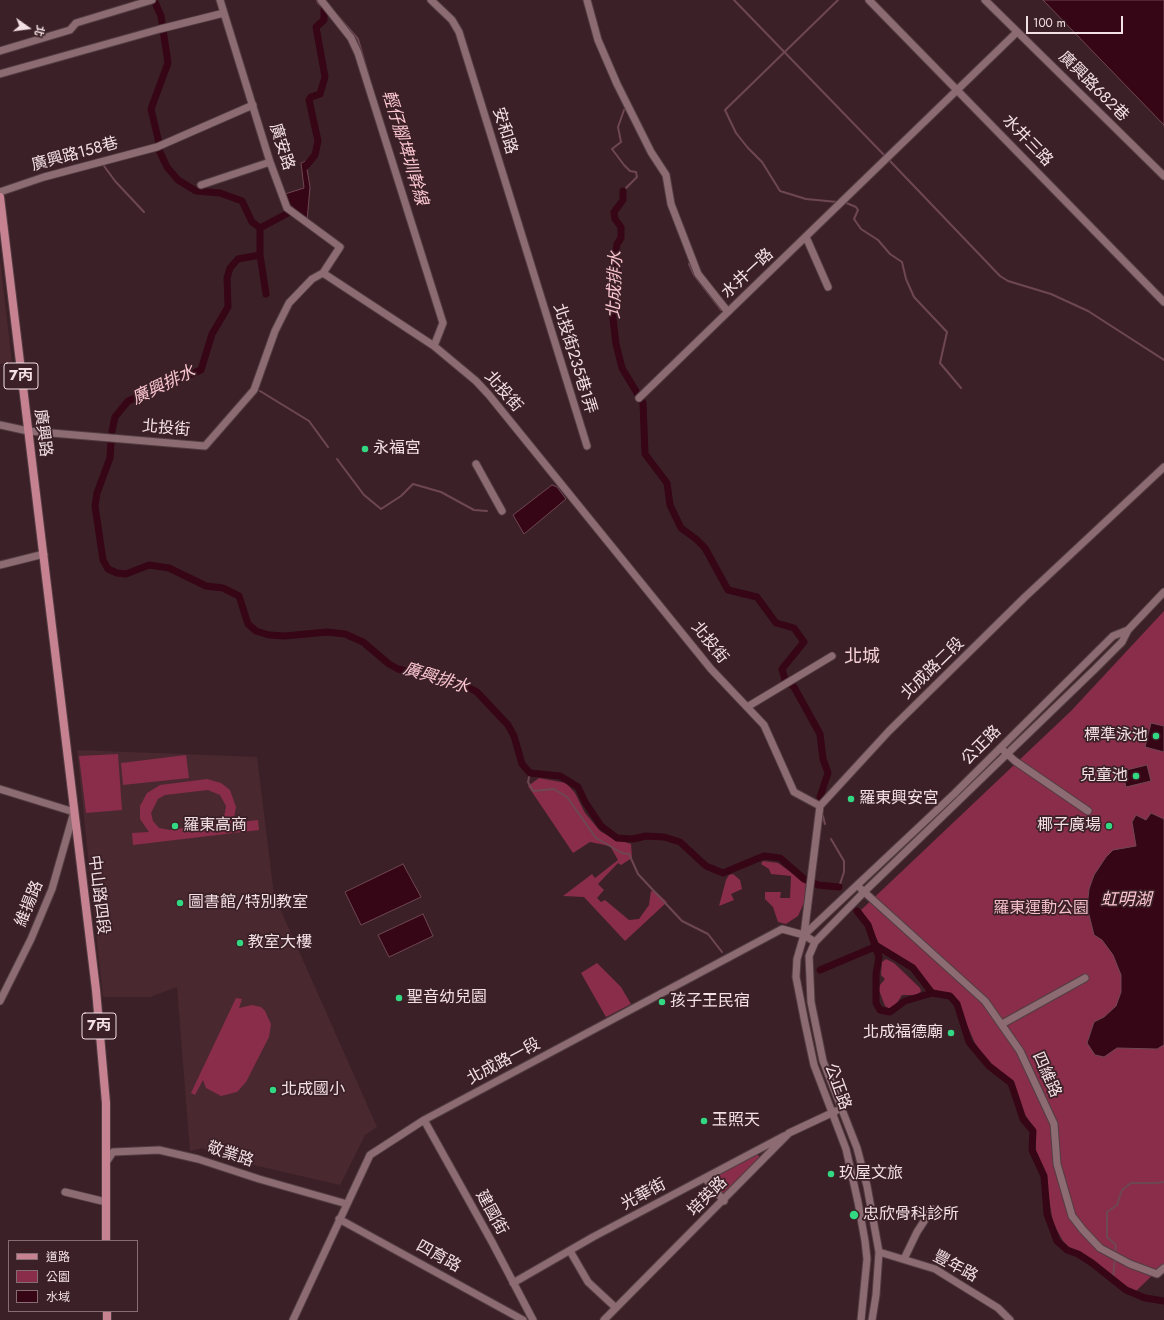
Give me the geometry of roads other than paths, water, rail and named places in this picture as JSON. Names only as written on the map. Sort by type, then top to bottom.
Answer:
[{"type":"main road","name":"廣興路","points":[[0,197],[44,554]]},
{"type":"main road","name":"中山路四段","points":[[44,554],[96,990],[106,1103],[106,1240]]},
{"type":"street","points":[[0,51],[70,30],[76,23],[151,0]]},
{"type":"street","name":"廣安路","points":[[220,0],[270,162],[286,208],[340,247],[323,274]]},
{"type":"street","points":[[321,0],[351,38],[358,53],[443,323],[434,346]]},
{"type":"street","name":"安和路","points":[[431,0],[447,15],[459,32],[535,280]]},
{"type":"street","name":"水井一路","points":[[587,0],[598,40],[617,84],[651,152],[666,175],[671,204],[698,274],[728,312],[958,91],[1017,32]]},
{"type":"street","name":"水井三路","points":[[869,0],[1164,302]]},
{"type":"street","name":"廣興路682巷","points":[[986,0],[1164,176]]},
{"type":"street","points":[[0,74],[160,29],[224,13]]},
{"type":"street","name":"廣興路158巷","points":[[0,192],[50,175],[161,146],[253,105]]},
{"type":"street","points":[[201,185],[270,162]]},
{"type":"street","points":[[806,237],[828,286]]},
{"type":"street","name":"北投街","points":[[0,425],[28,431],[205,446],[254,390],[275,331],[288,303],[312,279],[323,274],[434,346],[476,381],[489,395],[711,669],[764,725],[794,792],[820,806]]},
{"type":"street","name":"北投街235巷1弄","points":[[535,280],[587,446]]},
{"type":"street","points":[[641,396],[728,312]]},
{"type":"street","points":[[476,464],[502,511]]},
{"type":"street","name":"北成路二段","points":[[820,806],[889,731],[1025,597],[1164,467]]},
{"type":"street","points":[[0,565],[44,554]]},
{"type":"street","name":"公正路","points":[[872,1320],[876,1295],[879,1252],[865,1178],[857,1148],[823,1061],[811,1002],[809,956],[815,942],[1006,753],[1122,642],[1128,630],[1164,592]]},
{"type":"street","name":"公正路","points":[[861,1320],[867,1259],[865,1241],[846,1149],[814,1066],[799,990],[797,959],[804,935],[954,794],[1113,636],[1128,630]]},
{"type":"street","points":[[747,707],[832,656]]},
{"type":"street","points":[[1000,747],[1048,784],[1088,811]]},
{"type":"street","points":[[0,789],[74,812]]},
{"type":"street","points":[[804,935],[820,806]]},
{"type":"street","name":"維揚路","points":[[0,1001],[31,939],[52,889],[74,812]]},
{"type":"street","points":[[857,885],[864,892]]},
{"type":"street","name":"四維路","points":[[864,892],[985,1001],[1020,1051],[1054,1124],[1057,1164],[1072,1216],[1100,1248],[1110,1254],[1157,1274],[1164,1268]]},
{"type":"street","name":"北成路一段","points":[[295,1319],[339,1219],[370,1155],[424,1120],[782,929],[804,935],[815,942]]},
{"type":"street","points":[[1002,1024],[1085,978]]},
{"type":"street","name":"培英路","points":[[604,1320],[790,1133],[841,1108]]},
{"type":"street","name":"建國街","points":[[424,1120],[492,1242],[533,1320]]},
{"type":"street","name":"光華街","points":[[513,1283],[790,1133]]},
{"type":"street","name":"敬業路","points":[[107,1161],[113,1152],[159,1150],[198,1159],[259,1179],[347,1204]]},
{"type":"street","points":[[705,1178],[724,1201]]},
{"type":"street","points":[[66,1192],[106,1202]]},
{"type":"street","points":[[904,1259],[917,1232],[932,1208]]},
{"type":"street","name":"四育路","points":[[339,1219],[523,1320]]},
{"type":"street","points":[[570,1251],[588,1282],[616,1308]]},
{"type":"street","name":"豐年路","points":[[879,1252],[935,1269],[960,1283],[998,1308],[1010,1320]]},
{"type":"water","points":[[1043,0],[1164,0],[1164,125]]},
{"type":"water","points":[[316,157],[307,169],[310,187],[307,221],[289,204],[285,194],[304,188],[301,163]]},
{"type":"water","points":[[552,485],[557,487],[566,499],[524,534],[513,515]]},
{"type":"water","name":"標準泳池","points":[[1151,723],[1164,726],[1164,752],[1145,747]]},
{"type":"water","name":"兒童池","points":[[1147,765],[1151,781],[1126,787],[1122,771]]},
{"type":"water","name":"虹明湖","points":[[1151,813],[1164,819],[1164,1045],[1157,1049],[1117,1048],[1104,1057],[1095,1055],[1087,1043],[1094,1022],[1104,1017],[1116,1006],[1121,992],[1121,975],[1113,955],[1102,940],[1094,935],[1087,907],[1089,889],[1094,875],[1106,857],[1113,850],[1136,846],[1132,822],[1136,815],[1146,820]]},
{"type":"water","points":[[403,864],[421,897],[361,925],[345,892]]},
{"type":"water","points":[[423,914],[433,936],[389,957],[378,935]]},
{"type":"waterway","points":[[154,0],[161,16],[168,63],[151,109],[159,143],[159,150],[167,167],[178,180],[196,191],[220,193],[242,201],[252,222],[260,228]]},
{"type":"waterway","points":[[317,0],[318,3],[326,10]]},
{"type":"waterway","points":[[734,0],[885,156]]},
{"type":"waterway","points":[[837,202],[806,199],[780,191],[762,162],[736,133],[725,110],[838,0]]},
{"type":"waterway","points":[[306,166],[315,155],[318,141],[309,100],[311,97],[320,94],[325,77],[316,27],[324,20],[324,10]]},
{"type":"waterway","name":"輕仔腳埤圳幹線","points":[[337,15],[358,39],[369,77]]},
{"type":"waterway","name":"北成排水","points":[[623,191],[637,177],[636,172],[630,171],[612,149],[621,142],[618,127],[624,110]]},
{"type":"waterway","points":[[890,161],[1000,276],[1008,281],[1051,294],[1088,311],[1164,360]]},
{"type":"waterway","points":[[104,166],[115,181],[144,212]]},
{"type":"waterway","name":"北成排水","points":[[623,191],[623,200],[614,212],[615,219],[621,227],[621,238],[617,244],[616,251],[618,281],[611,302],[616,344],[622,368],[643,403],[645,454],[667,483],[670,505],[681,528],[705,548],[728,590],[757,597],[776,623],[794,628],[804,642],[782,669],[785,680],[794,687],[820,734],[823,759],[828,773],[820,797]]},
{"type":"waterway","points":[[844,202],[856,207],[858,210],[854,219],[861,229],[878,240],[890,254],[902,262],[906,279],[914,297],[947,332],[940,363],[961,388]]},
{"type":"waterway","name":"廣興排水","points":[[260,228],[288,213]]},
{"type":"waterway","name":"廣興排水","points":[[112,431],[115,417],[128,401],[201,370],[212,334],[228,307],[227,278],[230,268],[238,259],[260,255],[260,228]]},
{"type":"waterway","points":[[260,255],[266,294]]},
{"type":"waterway","points":[[689,264],[694,275],[721,310]]},
{"type":"waterway","points":[[260,391],[309,421],[328,447]]},
{"type":"waterway","name":"廣興排水","points":[[111,442],[110,458],[97,493],[95,506],[103,560],[108,569],[117,573],[126,574],[149,565],[169,568],[206,586],[223,588],[239,596],[248,624],[256,631],[269,635],[285,636],[327,632],[345,634],[363,642],[389,664],[398,669],[464,685],[477,692],[508,725],[514,736],[522,764],[530,773],[560,776],[578,787],[585,802],[601,826],[617,838],[633,839],[646,836],[664,837],[680,842],[706,866],[723,873],[764,856],[780,858],[804,879],[818,885],[839,887]]},
{"type":"waterway","points":[[337,459],[364,495],[381,509],[401,496],[413,484],[441,492],[474,510],[487,511]]},
{"type":"waterway","points":[[530,773],[528,782],[533,791],[554,789],[567,797],[596,838],[622,853],[629,854],[638,874],[682,921],[708,934],[722,952]]},
{"type":"waterway","name":"北成排水","points":[[823,816],[825,824]]},
{"type":"waterway","name":"北成排水","points":[[831,839],[844,861],[844,872],[839,887]]},
{"type":"waterway","points":[[857,911],[868,925],[879,957],[876,974],[876,1003],[880,1010],[890,1012],[905,1001],[932,993],[950,996],[957,1004],[969,1042],[989,1066],[1011,1083],[1023,1119],[1033,1131],[1032,1150],[1044,1176],[1047,1214],[1057,1241],[1067,1250],[1078,1254],[1092,1263],[1126,1290],[1145,1298],[1164,1301]]},
{"type":"waterway","points":[[820,970],[877,946],[913,968],[932,993]]},
{"type":"waterway","points":[[1115,1253],[1116,1245],[1107,1237],[1107,1212],[1117,1205],[1122,1190],[1131,1183],[1164,1182]]},
{"type":"waterway","points":[[1113,1278],[1115,1258]]},
{"type":"place","name":"永福宮","points":[[365,449]]},
{"type":"place","name":"標準泳池","points":[[1156,736]]},
{"type":"place","name":"兒童池","points":[[1136,776]]},
{"type":"place","name":"羅東興安宮","points":[[851,799]]},
{"type":"place","name":"羅東高商","points":[[175,826]]},
{"type":"place","name":"椰子廣場","points":[[1109,826]]},
{"type":"place","name":"圖書館/特別教室","points":[[180,903]]},
{"type":"place","name":"教室大樓","points":[[240,943]]},
{"type":"place","name":"聖音幼兒園","points":[[399,998]]},
{"type":"place","name":"孩子王民宿","points":[[662,1002]]},
{"type":"place","name":"北成福德廟","points":[[951,1033]]},
{"type":"place","name":"北成國小","points":[[273,1090]]},
{"type":"place","name":"玉照天","points":[[704,1121]]},
{"type":"place","name":"玖屋文旅","points":[[831,1174]]},
{"type":"place","name":"忠欣骨科診所","points":[[854,1215]]},
{"type":"district","name":"北城","points":[[862,658]]},
{"type":"park label","name":"羅東運動公園","points":[[1041,909]]}]
